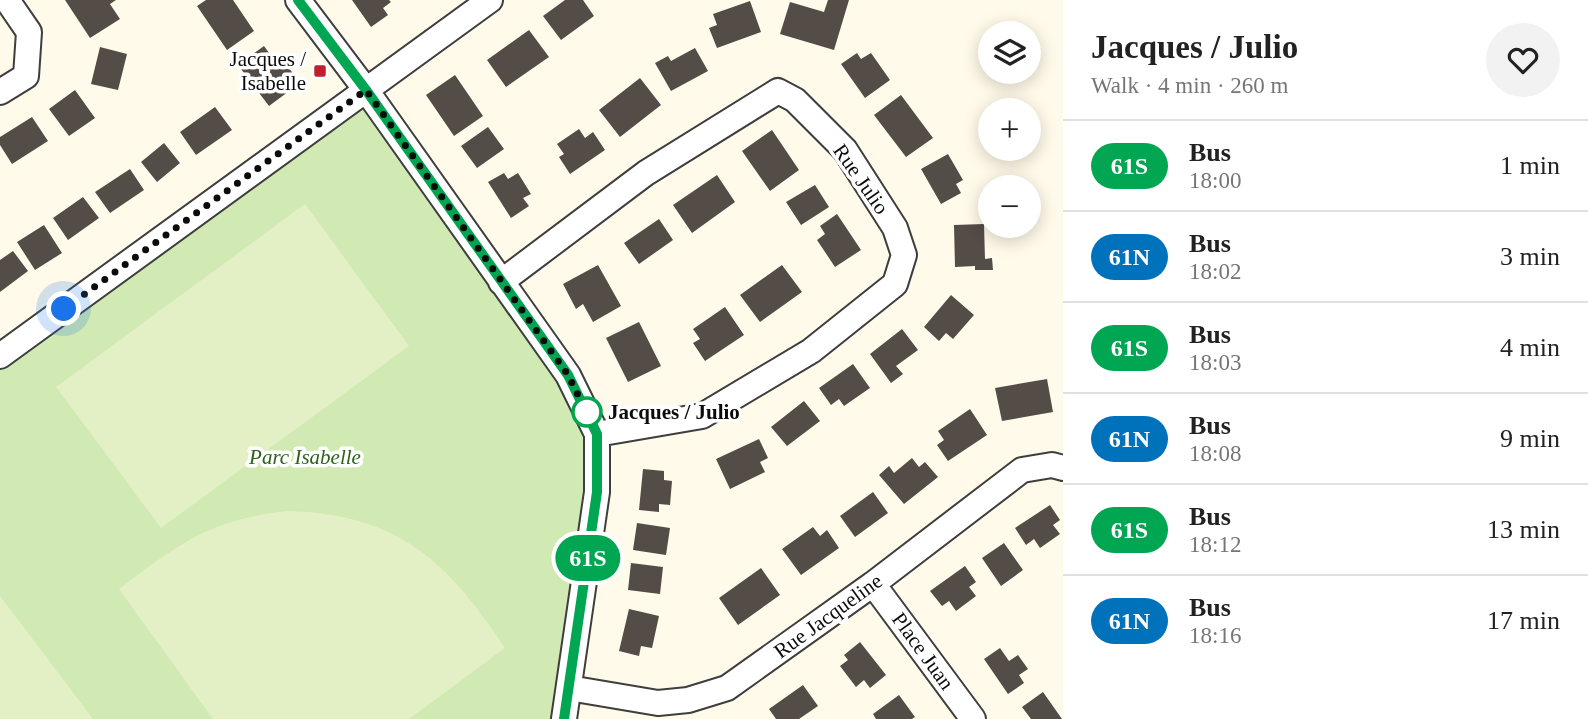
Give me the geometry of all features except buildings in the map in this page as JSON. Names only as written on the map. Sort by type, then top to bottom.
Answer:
[{"type":"street","points":[[0,93],[26,76],[27,65],[29,32],[7,0]]},
{"type":"street","points":[[298,0],[366,90],[568,375],[597,434],[597,492],[564,719]]},
{"type":"street","points":[[0,356],[490,0]]},
{"type":"street","name":"Rue Julio","points":[[500,282],[646,173],[778,91],[795,100],[845,150],[895,228],[904,255],[895,284],[811,351],[702,416],[597,434]]},
{"type":"street","name":"Rue Jacqueline","points":[[569,688],[658,703],[688,700],[727,688],[873,584],[1022,470],[1052,465],[1063,468]]},
{"type":"street","name":"Place Juan","points":[[873,584],[972,719]]},
{"type":"green space","name":"Parc Isabelle","points":[[366,90],[597,434],[560,719],[0,719],[0,356]]},
{"type":"green space","points":[[305,204],[409,346],[161,528],[56,387]]},
{"type":"green space","points":[[288,511],[326,514],[360,521],[390,533],[416,548],[440,567],[462,590],[505,648],[409,719],[213,719],[119,589],[178,547],[216,527],[237,520]]},
{"type":"green space","points":[[0,596],[93,719],[0,719]]},
{"type":"bus line","name":"61S","points":[[298,0],[366,90],[568,375],[597,434],[597,492],[564,719]]},
{"type":"place","name":"Jacques / Isabelle","points":[[320,71]]},
{"type":"place","name":"Jacques / Julio","points":[[587,412]]},
{"type":"route","points":[[64,309],[366,90],[568,375],[588,415],[587,412]]}]
